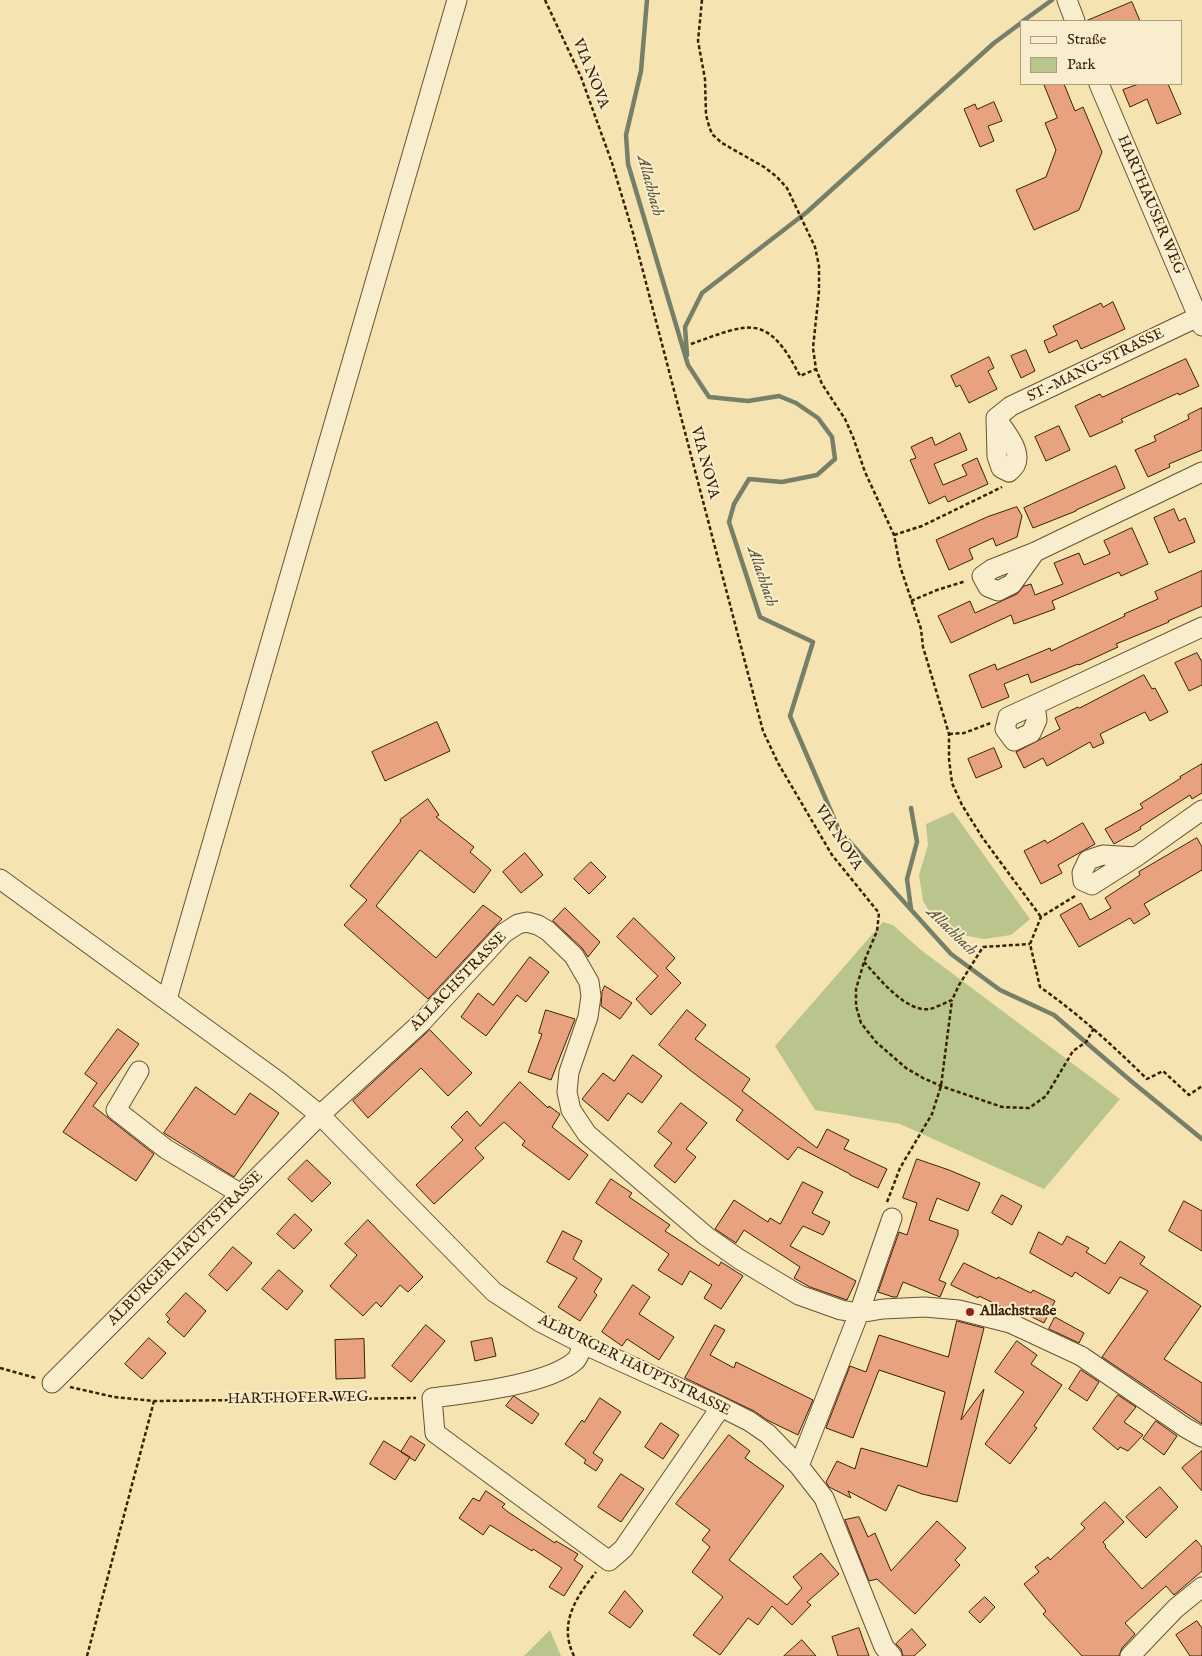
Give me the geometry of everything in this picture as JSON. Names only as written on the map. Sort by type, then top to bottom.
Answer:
[{"type":"street","points":[[168,999],[457,0]]},
{"type":"street","points":[[1067,1],[1075,20]]},
{"type":"street","name":"HARTHAUSER WEG","points":[[1099,85],[1200,322]]},
{"type":"street","name":"ST.-MANG-STRASSE","points":[[1009,472],[1001,468],[997,456],[996,418],[1011,406],[1200,322]]},
{"type":"street","points":[[982,576],[992,569],[1035,552],[1202,472]]},
{"type":"street","points":[[1008,717],[1202,627]]},
{"type":"street","points":[[1092,885],[1136,857],[1202,810]]},
{"type":"street","name":"ALBURGER HAUPTSTRASSE","points":[[0,879],[168,999],[320,1115],[494,1292],[540,1322],[721,1407],[749,1421],[768,1434],[799,1466],[824,1498],[884,1647],[892,1656]]},
{"type":"street","name":"ALLACHSTRASSE","points":[[320,1115],[422,1022],[504,933],[518,924],[528,922],[538,925],[548,931],[574,956],[589,982],[591,996],[588,1017],[569,1072],[567,1092],[571,1110],[586,1134],[706,1236],[739,1259],[798,1295],[841,1310],[859,1314],[883,1309],[925,1306],[959,1310],[1010,1324],[1082,1356],[1202,1437]]},
{"type":"street","points":[[139,1071],[116,1110],[166,1149],[241,1194]]},
{"type":"street","name":"ALBURGER HAUPTSTRASSE","points":[[52,1382],[320,1115]]},
{"type":"street","points":[[799,1466],[859,1314],[892,1218]]},
{"type":"street","points":[[584,1344],[576,1361],[550,1375],[503,1387],[432,1398],[435,1433],[609,1561],[623,1549],[721,1407]]},
{"type":"street","points":[[1130,1656],[1176,1608],[1202,1587]]},
{"type":"path","name":"VIA NOVA","points":[[545,0],[581,77],[612,163],[633,233],[763,731],[778,764],[832,855],[878,913],[877,931],[864,962]]},
{"type":"path","points":[[702,0],[698,42],[705,79],[706,115],[709,126],[712,134],[722,143],[764,167],[787,188],[815,247],[819,266],[819,291],[813,348],[816,368],[822,384],[845,419],[864,472],[894,535],[900,566],[949,734],[949,759],[952,783],[962,806],[982,837],[1041,917]]},
{"type":"path","points":[[691,344],[733,329],[755,328],[778,340],[789,354],[800,376],[816,368]]},
{"type":"path","points":[[894,535],[922,526],[1004,486],[1009,472]]},
{"type":"path","points":[[911,601],[937,590],[982,576]]},
{"type":"path","points":[[949,734],[964,733],[1008,717]]},
{"type":"path","points":[[1092,885],[1041,917],[1030,944],[1040,987],[1094,1028],[1147,1079],[1164,1071],[1188,1095],[1202,1086]]},
{"type":"path","points":[[892,1218],[887,1201],[900,1168],[932,1114],[941,1086],[952,1000],[962,980],[983,947],[1030,944]]},
{"type":"path","points":[[952,1000],[929,1009],[915,1008],[902,1000],[864,962],[856,989],[856,1006],[861,1023],[882,1047],[906,1068],[941,1086],[1002,1107],[1029,1108],[1046,1096],[1073,1051],[1086,1042],[1094,1028]]},
{"type":"path","name":"HARTHOFER WEG","points":[[0,1368],[114,1397],[154,1401],[432,1398]]},
{"type":"path","points":[[87,1656],[154,1401]]},
{"type":"path","points":[[574,1656],[570,1648],[568,1623],[570,1616],[575,1601],[606,1559]]},
{"type":"green space","points":[[953,812],[1030,919],[1011,935],[984,939],[962,935],[935,920],[923,901],[919,875],[928,845],[926,824]]},
{"type":"green space","points":[[883,922],[893,925],[921,950],[1120,1099],[1044,1189],[900,1124],[815,1110],[775,1046]]},
{"type":"green space","points":[[550,1630],[561,1656],[524,1656]]},
{"type":"building","points":[[1132,2],[1140,20],[1088,20]]},
{"type":"building","points":[[1044,85],[1064,85],[1075,111],[1083,107],[1102,152],[1079,210],[1034,230],[1016,190],[1046,177],[1056,150],[1045,123],[1057,118]]},
{"type":"building","points":[[1136,85],[1168,85],[1181,114],[1157,124],[1147,99],[1130,107],[1123,90]]},
{"type":"building","points":[[994,102],[1002,121],[988,126],[994,141],[980,147],[964,109],[975,104],[977,109]]},
{"type":"building","points":[[1113,302],[1125,329],[1081,349],[1077,340],[1049,353],[1044,341],[1057,335],[1053,326],[1101,303],[1103,307]]},
{"type":"building","points":[[1026,350],[1035,371],[1021,378],[1011,356]]},
{"type":"building","points":[[989,357],[994,368],[988,371],[997,389],[969,403],[960,385],[956,387],[951,376]]},
{"type":"building","points":[[1186,359],[1199,386],[1179,395],[1178,393],[1121,419],[1123,422],[1090,437],[1075,406],[1100,394],[1102,397]]},
{"type":"building","points":[[1202,408],[1202,450],[1169,464],[1170,467],[1148,477],[1135,450],[1156,441],[1154,436],[1189,419],[1188,415]]},
{"type":"building","points":[[1059,426],[1070,450],[1046,461],[1035,437]]},
{"type":"building","points":[[960,433],[967,450],[934,464],[943,485],[967,475],[962,465],[977,458],[988,484],[948,502],[945,496],[929,504],[910,460],[916,458],[911,447],[932,437],[935,445]]},
{"type":"building","points":[[1116,466],[1125,488],[1076,511],[1033,528],[1024,508]]},
{"type":"building","points":[[1017,507],[1022,516],[1017,537],[996,546],[993,538],[969,549],[973,559],[949,570],[936,540],[987,517]]},
{"type":"building","points":[[1174,509],[1179,521],[1185,518],[1195,542],[1169,553],[1154,518]]},
{"type":"building","points":[[1132,528],[1148,564],[1121,576],[1119,572],[1052,601],[1055,609],[1014,624],[1011,615],[951,643],[938,616],[970,601],[975,613],[1017,594],[1024,586],[1031,584],[1035,595],[1063,584],[1054,563],[1079,553],[1084,565],[1110,554],[1104,541]]},
{"type":"building","points":[[1202,571],[1202,606],[1116,644],[1118,647],[1079,665],[1031,683],[1028,674],[1004,684],[1009,697],[982,708],[969,675],[995,664],[997,670],[1050,648],[1051,651],[1158,599],[1155,592]]},
{"type":"building","points":[[1197,653],[1202,662],[1202,685],[1189,691],[1175,663]]},
{"type":"building","points":[[1144,675],[1152,689],[1155,688],[1168,712],[1150,721],[1145,712],[1100,734],[1104,743],[1093,748],[1090,742],[1047,766],[1043,758],[1024,768],[1016,752],[1060,729],[1055,718]]},
{"type":"building","points":[[437,722],[450,751],[385,781],[372,752]]},
{"type":"building","points":[[994,748],[1002,767],[976,778],[968,759]]},
{"type":"building","points":[[1202,764],[1202,793],[1192,799],[1190,795],[1140,827],[1141,829],[1114,844],[1105,829],[1143,808],[1140,804]]},
{"type":"building","points":[[428,799],[439,815],[436,817],[474,847],[470,852],[491,870],[474,893],[420,850],[376,906],[436,958],[483,905],[502,919],[428,999],[344,925],[367,900],[350,886],[400,820]]},
{"type":"building","points":[[1083,823],[1095,844],[1058,865],[1062,873],[1041,884],[1024,851],[1045,840],[1047,843]]},
{"type":"building","points":[[1197,838],[1202,847],[1202,870],[1144,904],[1150,914],[1134,924],[1130,918],[1079,947],[1060,915],[1081,903],[1090,920],[1111,908],[1105,898],[1140,875],[1139,872]]},
{"type":"building","points":[[525,853],[543,875],[521,893],[503,872]]},
{"type":"building","points":[[591,862],[606,877],[589,894],[574,879]]},
{"type":"building","points":[[565,908],[600,942],[588,957],[582,948],[553,921]]},
{"type":"building","points":[[634,918],[675,958],[666,968],[681,983],[651,1015],[636,999],[658,976],[617,937]]},
{"type":"building","points":[[530,957],[549,972],[526,1002],[517,995],[486,1036],[461,1017],[478,993],[493,1005]]},
{"type":"building","points":[[605,986],[632,1003],[620,1019],[601,1006],[602,992]]},
{"type":"building","points":[[546,1010],[575,1019],[551,1080],[528,1072],[542,1034],[539,1033]]},
{"type":"building","points":[[687,1010],[706,1025],[695,1039],[750,1079],[742,1091],[817,1148],[827,1129],[849,1140],[844,1149],[887,1169],[878,1188],[798,1147],[788,1160],[736,1120],[743,1110],[659,1045]]},
{"type":"building","points":[[118,1029],[139,1044],[93,1106],[154,1154],[136,1181],[63,1132],[97,1083],[85,1074]]},
{"type":"building","points":[[430,1030],[472,1073],[448,1096],[421,1068],[368,1118],[353,1101]]},
{"type":"building","points":[[633,1055],[662,1076],[642,1103],[628,1093],[608,1121],[582,1099],[603,1073],[614,1081]]},
{"type":"building","points":[[520,1082],[548,1108],[549,1106],[560,1114],[552,1127],[588,1155],[569,1180],[522,1145],[525,1141],[504,1122],[475,1148],[484,1158],[434,1204],[416,1185],[463,1140],[451,1127],[467,1111],[480,1126]]},
{"type":"building","points":[[196,1087],[235,1115],[250,1093],[279,1113],[234,1177],[164,1133]]},
{"type":"building","points":[[681,1103],[707,1123],[686,1149],[696,1157],[675,1183],[654,1166],[672,1143],[658,1132]]},
{"type":"building","points":[[917,1159],[980,1183],[968,1211],[937,1198],[929,1220],[958,1230],[958,1235],[939,1280],[946,1283],[940,1297],[903,1282],[897,1297],[893,1297],[878,1292],[899,1232],[907,1235],[917,1203],[903,1198]]},
{"type":"building","points":[[307,1160],[331,1183],[312,1202],[288,1179]]},
{"type":"building","points":[[611,1179],[632,1193],[629,1197],[670,1225],[665,1231],[719,1266],[721,1262],[743,1276],[721,1309],[704,1298],[712,1285],[690,1271],[682,1285],[658,1270],[669,1254],[596,1203]]},
{"type":"building","points":[[803,1182],[823,1192],[812,1213],[830,1222],[823,1235],[803,1226],[790,1246],[856,1281],[847,1300],[810,1287],[794,1278],[800,1267],[744,1230],[736,1243],[715,1229],[734,1200],[768,1222],[770,1218],[780,1224]]},
{"type":"building","points":[[1002,1195],[1022,1206],[1012,1225],[992,1213]]},
{"type":"building","points":[[1184,1201],[1202,1211],[1202,1251],[1169,1231]]},
{"type":"building","points":[[295,1214],[312,1230],[294,1249],[277,1234]]},
{"type":"building","points":[[368,1220],[423,1277],[408,1292],[400,1285],[381,1307],[376,1302],[363,1316],[330,1286],[357,1255],[345,1244]]},
{"type":"building","points":[[563,1231],[582,1241],[573,1259],[602,1279],[594,1292],[597,1295],[580,1321],[558,1307],[577,1278],[547,1262]]},
{"type":"building","points":[[1039,1232],[1062,1245],[1067,1236],[1089,1248],[1086,1252],[1105,1264],[1120,1241],[1145,1257],[1140,1264],[1201,1306],[1164,1359],[1202,1383],[1202,1424],[1102,1357],[1148,1291],[1120,1277],[1109,1294],[1075,1272],[1072,1277],[1030,1253]]},
{"type":"building","points":[[233,1247],[252,1263],[227,1291],[209,1275]]},
{"type":"building","points":[[964,1263],[997,1279],[998,1277],[1031,1293],[1033,1290],[1055,1301],[1044,1323],[1010,1306],[1008,1310],[951,1285]]},
{"type":"building","points":[[279,1270],[303,1291],[287,1310],[262,1289]]},
{"type":"building","points":[[633,1285],[650,1297],[639,1314],[674,1337],[659,1360],[627,1339],[622,1346],[602,1332]]},
{"type":"building","points":[[186,1293],[206,1311],[184,1337],[167,1322],[170,1319],[166,1315]]},
{"type":"building","points":[[1055,1317],[1084,1333],[1079,1343],[1049,1329]]},
{"type":"building","points":[[957,1321],[984,1328],[961,1420],[984,1389],[957,1502],[922,1494],[898,1485],[886,1511],[848,1491],[851,1498],[829,1487],[826,1482],[837,1461],[855,1469],[861,1448],[927,1467],[945,1392],[879,1370],[853,1438],[826,1428],[850,1366],[866,1372],[879,1335],[948,1357]]},
{"type":"building","points":[[426,1325],[445,1341],[411,1382],[392,1366]]},
{"type":"building","points":[[715,1325],[725,1330],[710,1355],[734,1368],[736,1362],[813,1400],[798,1435],[767,1420],[754,1411],[685,1378]]},
{"type":"building","points":[[149,1338],[166,1353],[142,1379],[125,1364]]},
{"type":"building","points":[[492,1338],[496,1356],[475,1361],[471,1342]]},
{"type":"building","points":[[364,1339],[365,1378],[336,1379],[335,1340]]},
{"type":"building","points":[[1017,1341],[1037,1355],[1031,1364],[1062,1385],[1034,1426],[1037,1428],[1010,1464],[985,1444],[1024,1392],[995,1372]]},
{"type":"building","points":[[1081,1370],[1099,1382],[1087,1401],[1069,1389]]},
{"type":"building","points":[[1118,1395],[1136,1407],[1124,1422],[1143,1435],[1128,1451],[1120,1447],[1118,1450],[1093,1429]]},
{"type":"building","points":[[514,1396],[539,1414],[532,1424],[506,1406]]},
{"type":"building","points":[[600,1398],[621,1412],[593,1453],[603,1460],[596,1471],[584,1463],[586,1460],[565,1444],[582,1420],[584,1422]]},
{"type":"building","points":[[1156,1421],[1177,1436],[1164,1455],[1143,1439]]},
{"type":"building","points":[[661,1423],[679,1435],[663,1459],[645,1447]]},
{"type":"building","points":[[729,1435],[750,1451],[745,1458],[784,1486],[729,1560],[787,1605],[802,1588],[793,1577],[821,1553],[839,1574],[807,1602],[811,1605],[792,1625],[772,1606],[758,1625],[748,1618],[720,1655],[693,1635],[723,1597],[692,1572],[710,1547],[702,1540],[710,1530],[676,1504]]},
{"type":"building","points":[[411,1436],[425,1445],[415,1461],[401,1452]]},
{"type":"building","points":[[384,1441],[410,1457],[395,1480],[370,1464]]},
{"type":"building","points":[[1202,1451],[1202,1491],[1182,1468]]},
{"type":"building","points":[[621,1474],[644,1489],[621,1522],[598,1507]]},
{"type":"building","points":[[1160,1487],[1178,1507],[1146,1538],[1126,1517]]},
{"type":"building","points":[[486,1491],[505,1504],[502,1507],[508,1512],[555,1543],[556,1541],[578,1554],[574,1560],[583,1566],[564,1596],[549,1587],[562,1568],[490,1525],[483,1535],[459,1518],[473,1498],[479,1501]]},
{"type":"building","points":[[1105,1502],[1124,1522],[1103,1542],[1105,1547],[1142,1589],[1196,1540],[1202,1547],[1202,1571],[1174,1595],[1166,1586],[1125,1623],[1135,1634],[1122,1648],[1119,1656],[1082,1656],[1043,1614],[1046,1611],[1024,1584],[1039,1572],[1035,1567],[1048,1557],[1050,1560],[1085,1528],[1081,1524]]},
{"type":"building","points":[[859,1517],[868,1537],[875,1533],[891,1571],[937,1521],[966,1548],[955,1560],[960,1565],[915,1614],[877,1579],[869,1581],[845,1520]]},
{"type":"building","points":[[625,1591],[643,1611],[630,1628],[609,1613]]},
{"type":"building","points":[[985,1597],[995,1607],[980,1623],[969,1612]]},
{"type":"building","points":[[1197,1621],[1202,1628],[1202,1656],[1190,1656],[1176,1635]]},
{"type":"building","points":[[859,1628],[869,1656],[838,1656],[832,1637]]},
{"type":"building","points":[[912,1629],[926,1645],[914,1656],[903,1656],[901,1649],[896,1644]]},
{"type":"building","points":[[802,1640],[816,1656],[784,1656]]},
{"type":"waterway","name":"Allachbach","points":[[647,0],[641,71],[626,135],[628,164],[688,365],[709,397],[748,401],[779,396],[796,403],[818,418],[832,437],[835,459],[817,475],[782,482],[749,479],[734,504],[729,522],[760,617],[813,642],[790,716],[839,830],[951,954],[1000,990],[1054,1015],[1202,1139]]},
{"type":"waterway","points":[[1024,20],[1052,0]]},
{"type":"waterway","points":[[687,355],[685,327],[702,293],[807,212],[994,43],[1020,24]]},
{"type":"waterway","points":[[911,808],[917,842],[907,879],[911,909]]},
{"type":"place","name":"Allachstraße","points":[[970,1312]]}]
